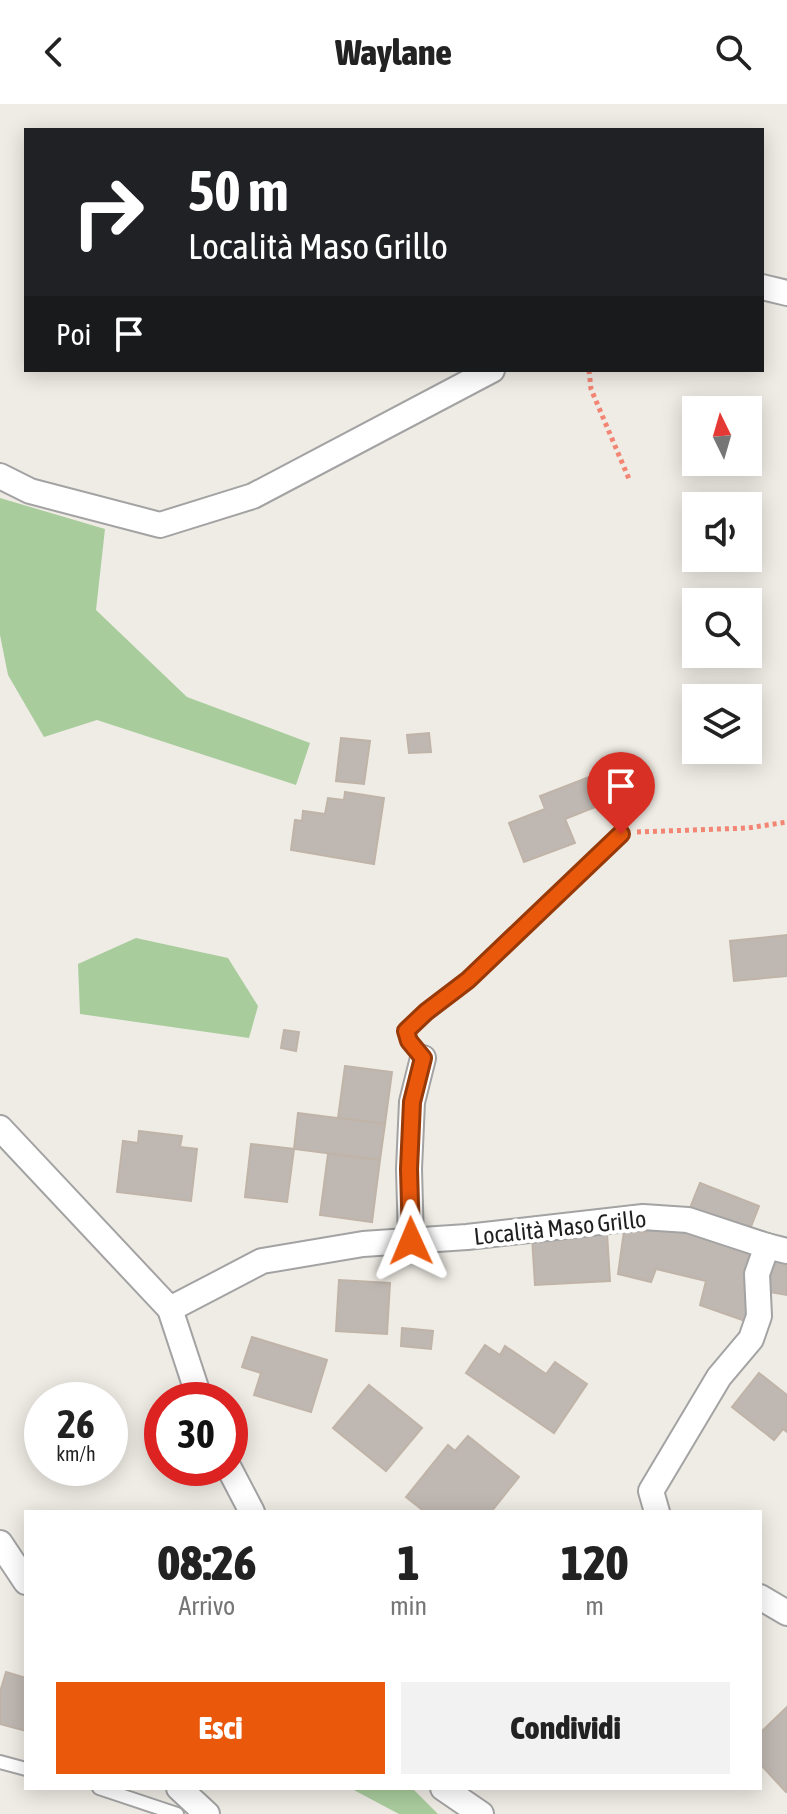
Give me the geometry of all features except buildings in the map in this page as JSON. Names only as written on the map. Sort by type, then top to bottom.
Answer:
[{"type":"street","points":[[764,287],[787,293]]},
{"type":"street","points":[[0,476],[30,491],[160,525],[253,496],[488,372]]},
{"type":"street","points":[[411,1241],[409,1169],[412,1102],[423,1058]]},
{"type":"street","points":[[0,1128],[170,1309],[194,1382]]},
{"type":"street","name":"Località Maso Grillo","points":[[170,1309],[262,1261],[363,1244],[467,1237],[643,1217],[688,1220],[777,1248],[757,1274],[759,1316],[751,1339],[719,1377],[651,1491],[656,1510]]},
{"type":"street","points":[[238,1486],[251,1510]]},
{"type":"street","points":[[0,1543],[24,1579]]},
{"type":"street","points":[[762,1598],[787,1613]]},
{"type":"street","points":[[181,1790],[207,1814]]},
{"type":"street","points":[[446,1790],[481,1814]]},
{"type":"lane","points":[[423,1058],[409,1041],[406,1031],[468,980],[621,834]]},
{"type":"lane","points":[[0,1762],[24,1768]]},
{"type":"lane","points":[[105,1790],[177,1814]]},
{"type":"path","points":[[589,372],[591,389],[629,479]]},
{"type":"path","points":[[621,834],[650,830],[748,828],[787,822]]},
{"type":"green space","points":[[0,498],[105,529],[96,610],[187,697],[310,743],[296,785],[97,720],[44,737],[8,675],[0,635]]},
{"type":"green space","points":[[136,938],[228,958],[258,1006],[249,1038],[80,1014],[78,964]]},
{"type":"green space","points":[[354,1790],[414,1790],[438,1814],[399,1814]]},
{"type":"route","points":[[411,1241],[409,1169],[412,1102],[423,1058],[409,1041],[406,1031],[468,980],[621,834]]}]
